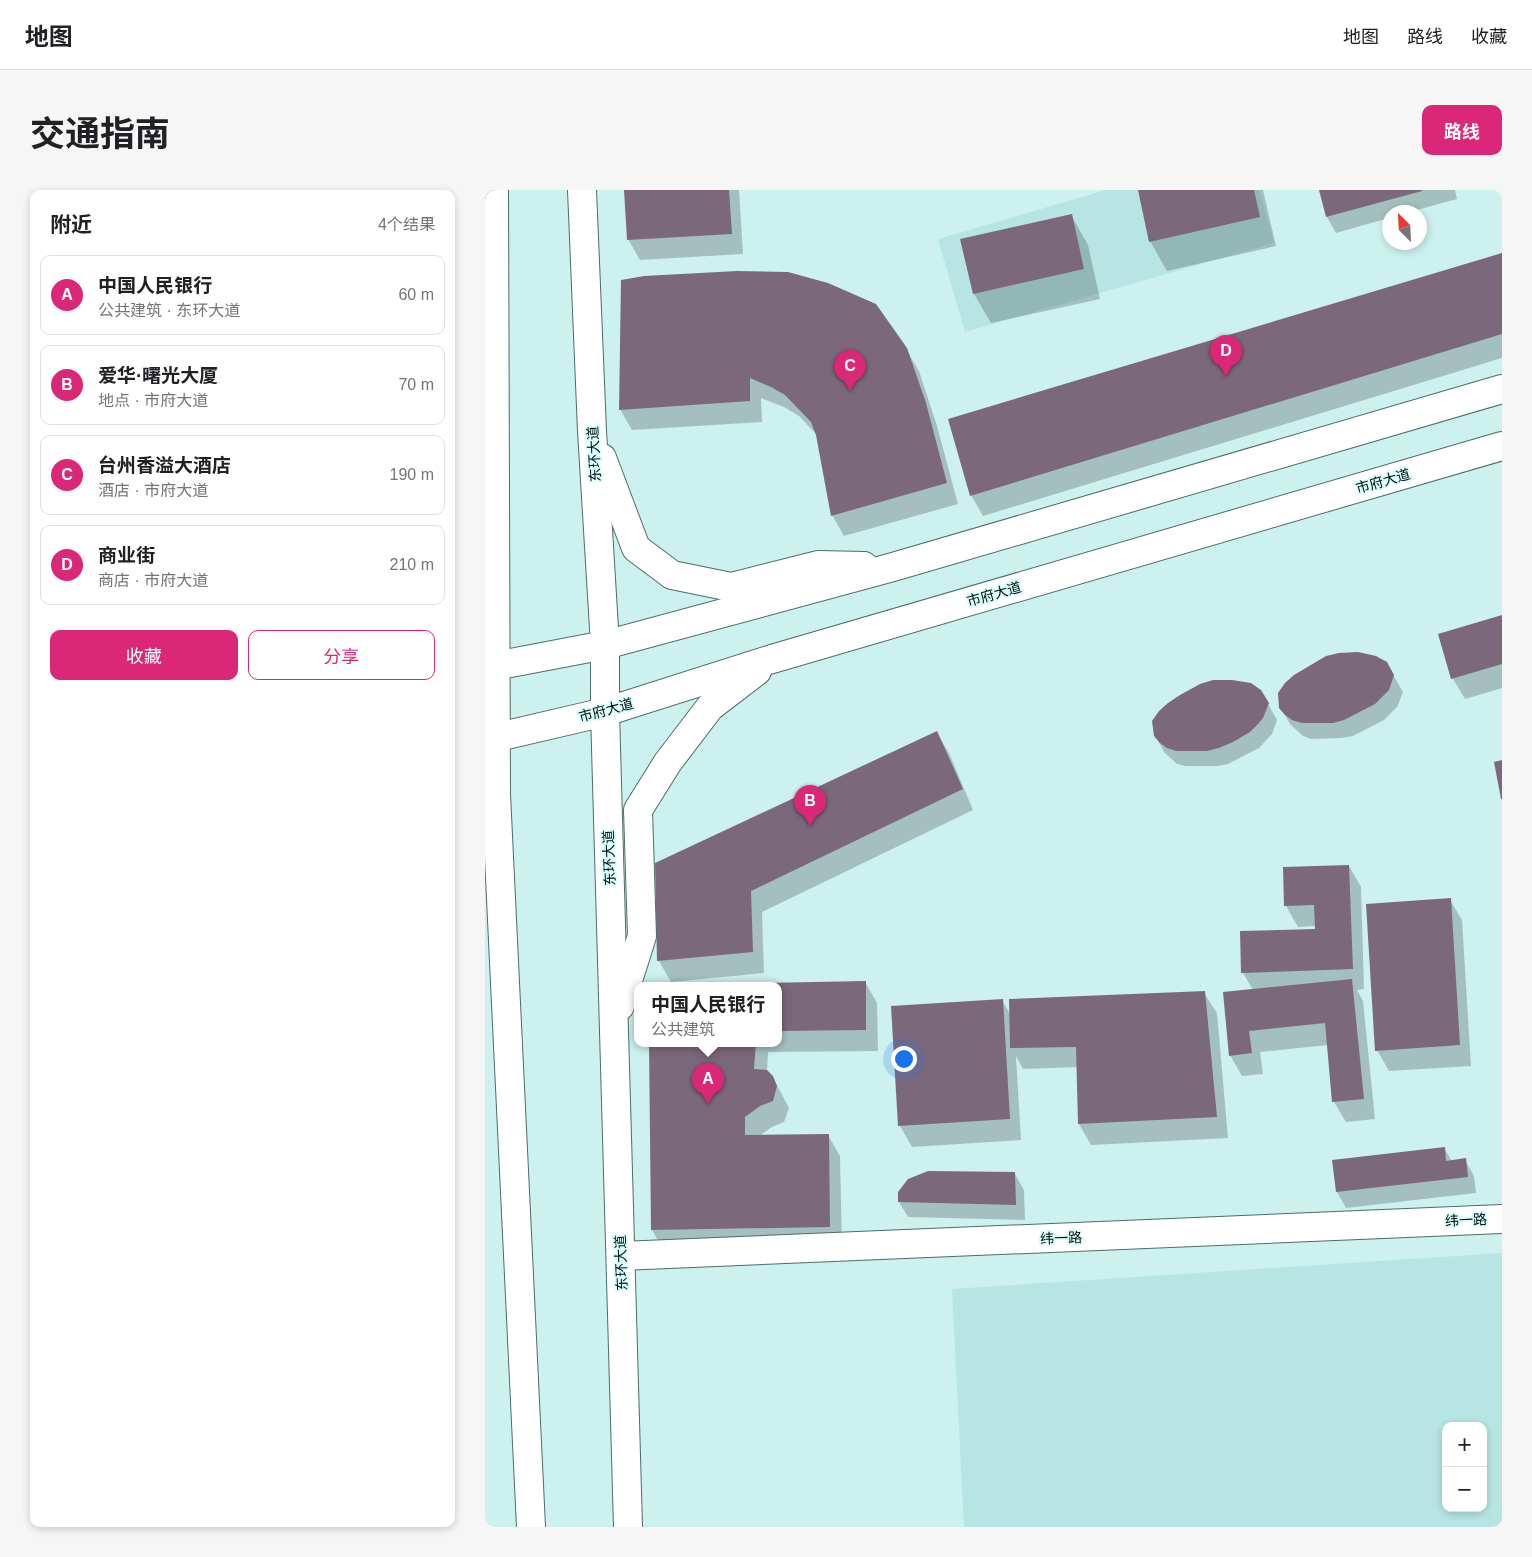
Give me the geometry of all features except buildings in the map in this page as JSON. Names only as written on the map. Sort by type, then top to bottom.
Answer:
[{"type":"main road","points":[[494,190],[490,360],[490,739],[496,794],[531,1527]]},
{"type":"main road","name":"东环大道","points":[[582,190],[592,432],[605,645],[605,712],[628,1527]]},
{"type":"main road","points":[[490,667],[605,645],[893,567],[1502,389]]},
{"type":"main road","points":[[592,432],[636,548],[672,575],[731,588],[818,565],[893,567]]},
{"type":"main road","name":"市府大道","points":[[490,739],[605,712],[772,659],[1502,446]]},
{"type":"main road","points":[[614,1026],[642,936],[638,810],[668,762],[710,707],[772,659]]},
{"type":"main road","points":[[485,930],[504,963]]},
{"type":"main road","name":"纬一路","points":[[621,1256],[1502,1219]]},
{"type":"shaded area","points":[[1106,190],[1259,190],[1274,243],[965,332],[938,239]]},
{"type":"shaded area","points":[[1502,1253],[1502,1527],[964,1527],[952,1289]]},
{"type":"place","name":"商业街","points":[[1226,376]]},
{"type":"place","name":"台州香溢大酒店","points":[[850,391]]},
{"type":"place","name":"爱华·曙光大厦","points":[[810,826]]},
{"type":"place","name":"中国人民银行","points":[[708,1104]]}]
